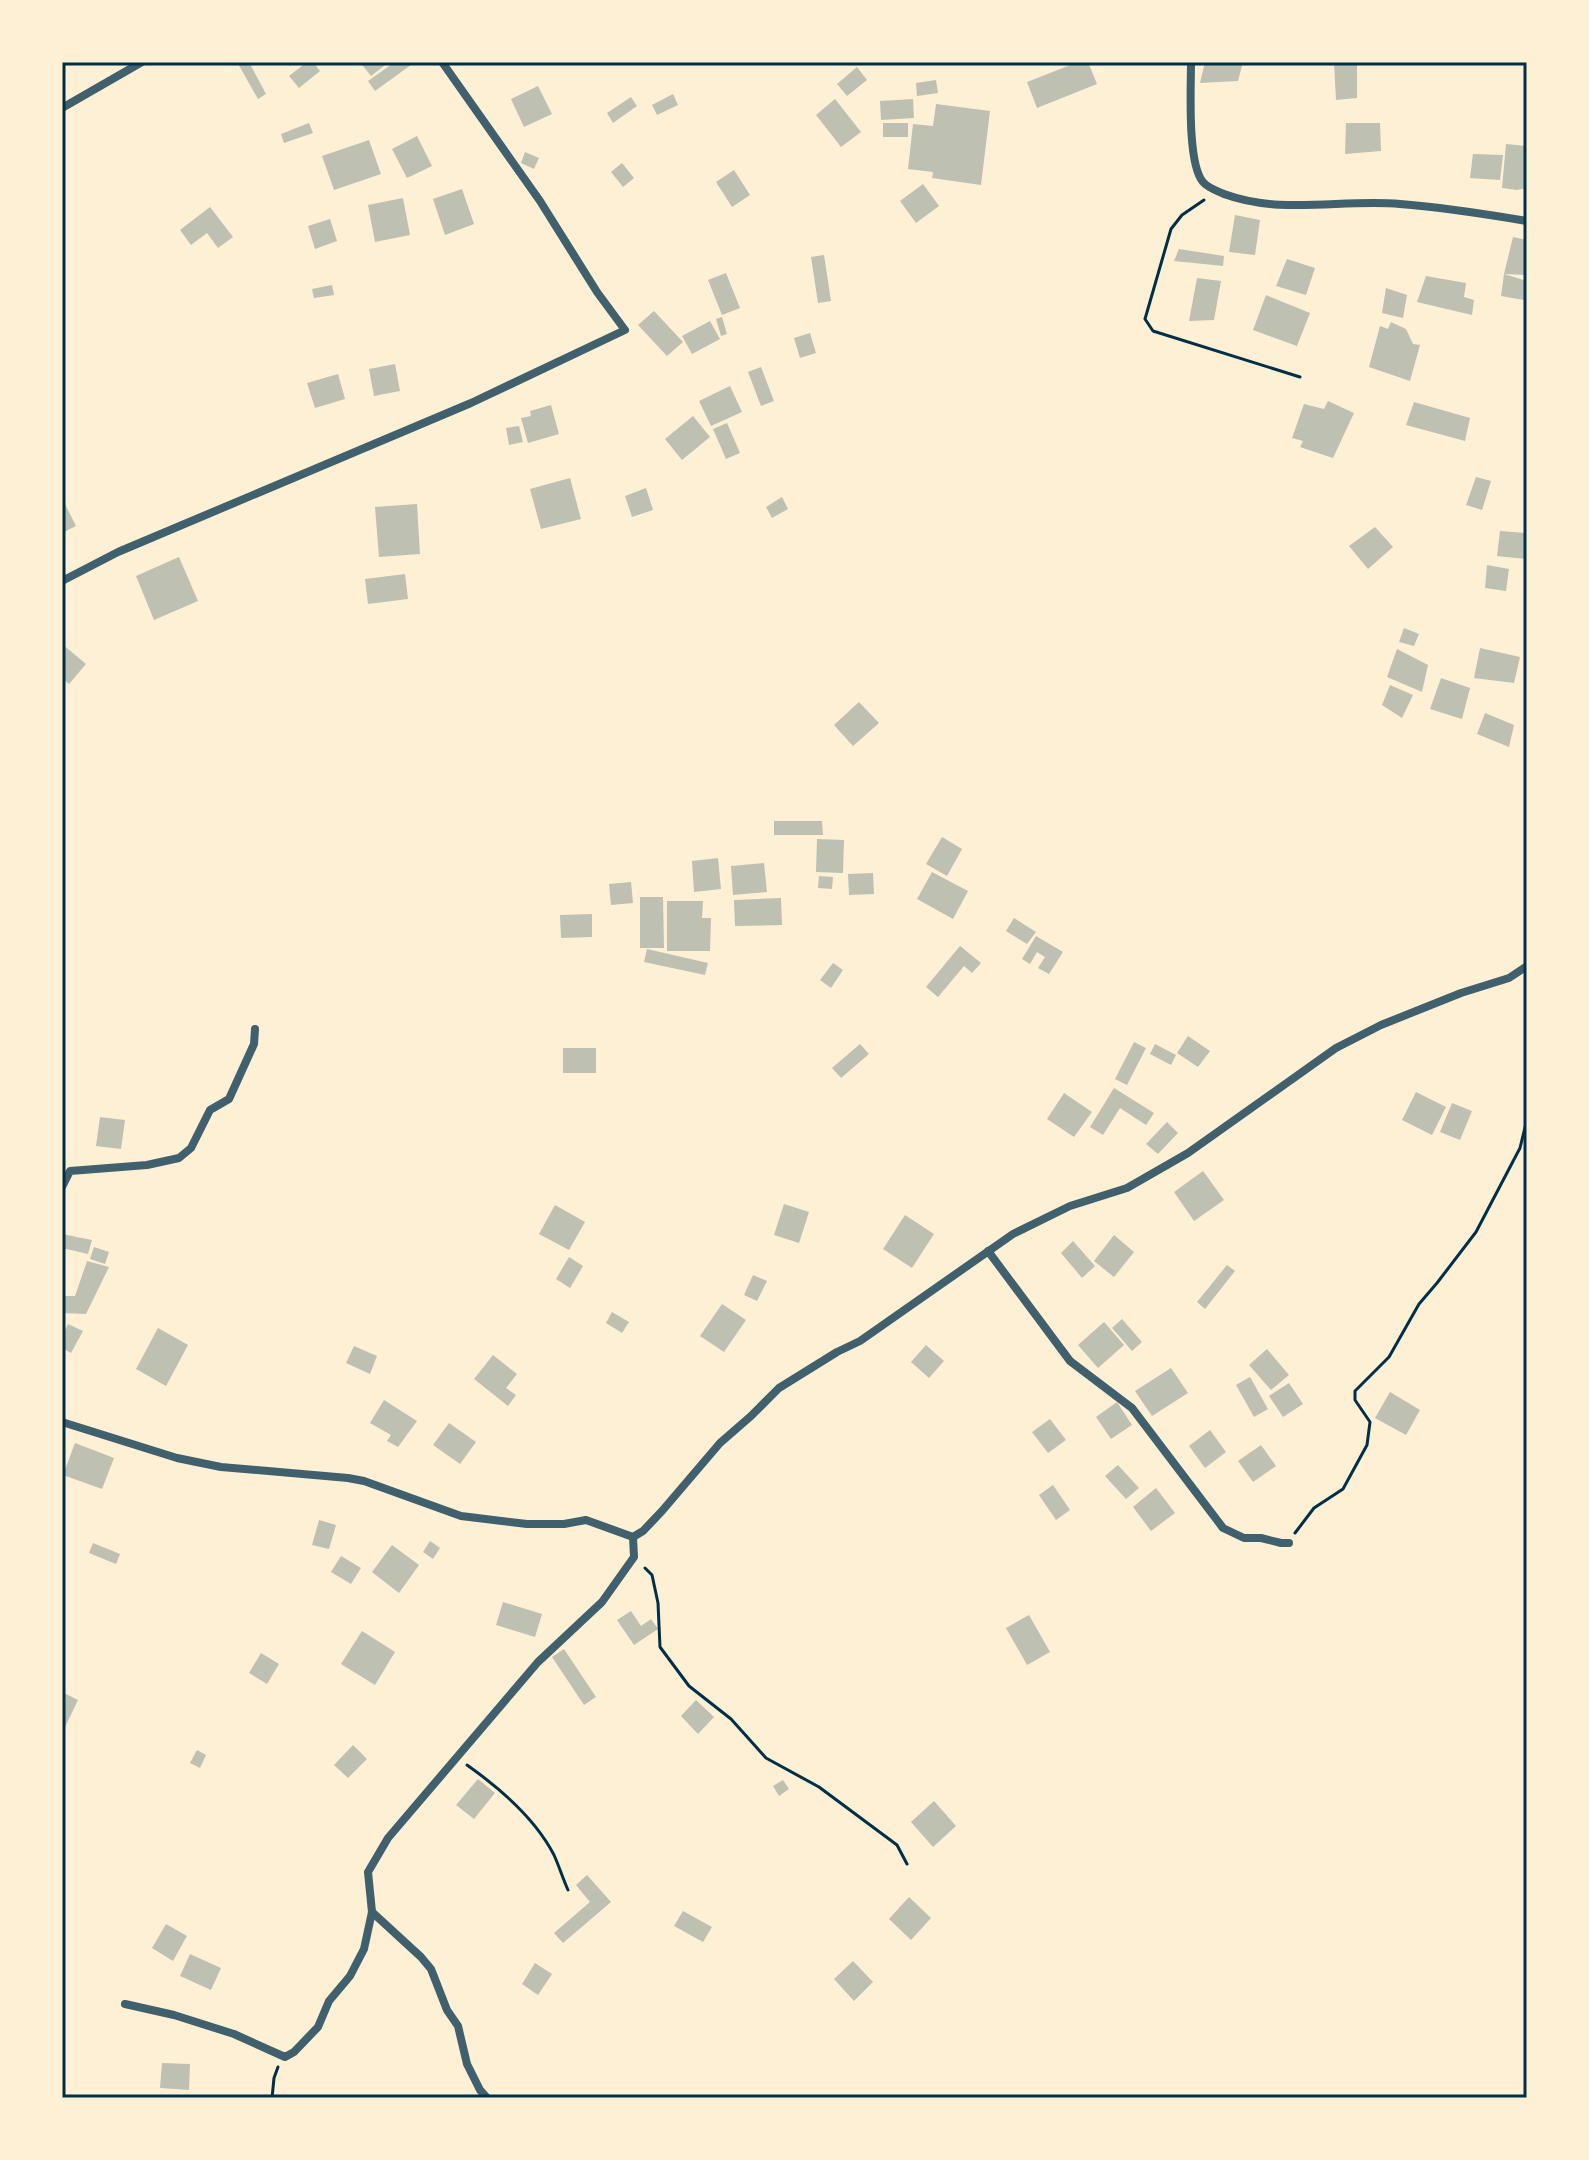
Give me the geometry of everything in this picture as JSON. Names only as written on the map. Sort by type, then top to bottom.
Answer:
[{"type":"street","points":[[62,108],[142,62]]},
{"type":"street","points":[[62,581],[118,552],[471,403],[625,330],[597,292],[540,201],[442,62]]},
{"type":"street","points":[[1191,62],[1190,107],[1196,165],[1201,179],[1218,192],[1264,205],[1397,203],[1527,221]]},
{"type":"street","points":[[633,1537],[650,1524],[720,1443],[779,1388],[860,1341],[1013,1234],[1070,1206],[1127,1188],[1152,1175],[1336,1048],[1381,1025],[1461,993],[1509,978],[1527,966]]},
{"type":"street","points":[[62,1187],[70,1171],[147,1165],[179,1158],[191,1148],[210,1110],[229,1099],[254,1044],[255,1029]]},
{"type":"street","points":[[988,1251],[1070,1361],[1132,1408],[1223,1528],[1244,1538],[1289,1543]]},
{"type":"street","points":[[62,1422],[177,1458],[221,1467],[364,1481],[461,1516],[527,1524],[564,1524],[586,1520],[633,1537]]},
{"type":"street","points":[[125,2004],[234,2034],[285,2057],[294,2052],[318,2027],[329,2001],[350,1976],[364,1949],[372,1912],[368,1872],[388,1838],[538,1662],[602,1602],[634,1557],[633,1537]]},
{"type":"street","points":[[372,1912],[431,1969],[447,2010],[458,2026],[467,2064],[487,2098]]},
{"type":"path","points":[[1218,192],[1182,215],[1171,229],[1145,319],[1147,325],[1153,331],[1300,377]]},
{"type":"path","points":[[1289,1543],[1314,1508],[1343,1489],[1367,1445],[1370,1422],[1355,1400],[1355,1391],[1389,1357],[1419,1304],[1476,1232],[1520,1148],[1527,1119]]},
{"type":"path","points":[[634,1557],[652,1575],[658,1603],[660,1647],[689,1686],[731,1719],[766,1758],[819,1787],[897,1845],[907,1864]]},
{"type":"path","points":[[457,1759],[499,1787],[540,1832],[554,1855],[568,1890]]},
{"type":"path","points":[[272,2098],[274,2078],[285,2057]]},
{"type":"building","points":[[237,62],[249,62],[266,94],[258,99]]},
{"type":"building","points":[[307,62],[313,62],[320,71],[299,88],[289,76]]},
{"type":"building","points":[[360,62],[389,62],[371,76]]},
{"type":"building","points":[[395,62],[415,62],[375,91],[368,81]]},
{"type":"building","points":[[1078,62],[1088,62],[1097,84],[1037,108],[1027,82]]},
{"type":"building","points":[[1205,62],[1243,62],[1238,81],[1200,83]]},
{"type":"building","points":[[1334,63],[1357,64],[1357,98],[1336,100]]},
{"type":"building","points":[[857,67],[867,80],[847,96],[837,84]]},
{"type":"building","points":[[936,80],[938,93],[917,96],[916,83]]},
{"type":"building","points":[[538,86],[552,114],[524,127],[511,99]]},
{"type":"building","points":[[673,94],[678,105],[657,115],[652,105]]},
{"type":"building","points":[[631,97],[637,106],[613,123],[607,113]]},
{"type":"building","points":[[835,99],[861,132],[841,147],[816,115]]},
{"type":"building","points":[[913,99],[914,118],[881,120],[880,101]]},
{"type":"building","points":[[936,104],[990,111],[981,185],[932,178],[933,172],[908,169],[913,124],[933,126]]},
{"type":"building","points":[[309,123],[313,133],[284,143],[281,134]]},
{"type":"building","points":[[883,123],[908,123],[908,137],[883,137]]},
{"type":"building","points":[[1346,123],[1380,123],[1381,151],[1345,154]]},
{"type":"building","points":[[417,136],[432,166],[407,178],[392,149]]},
{"type":"building","points":[[369,140],[381,174],[334,190],[322,156]]},
{"type":"building","points":[[1506,144],[1527,146],[1527,188],[1502,188]]},
{"type":"building","points":[[525,152],[539,158],[534,169],[521,163]]},
{"type":"building","points":[[1473,154],[1503,155],[1500,180],[1470,178]]},
{"type":"building","points":[[622,163],[634,178],[623,187],[611,172]]},
{"type":"building","points":[[734,170],[750,195],[732,207],[716,182]]},
{"type":"building","points":[[923,184],[939,206],[916,223],[900,201]]},
{"type":"building","points":[[462,189],[474,224],[445,235],[433,199]]},
{"type":"building","points":[[403,198],[410,235],[375,242],[368,205]]},
{"type":"building","points":[[210,207],[233,237],[218,248],[207,233],[191,245],[180,230]]},
{"type":"building","points":[[1235,215],[1260,220],[1255,255],[1229,252]]},
{"type":"building","points":[[330,219],[337,241],[315,249],[308,226]]},
{"type":"building","points":[[1513,237],[1527,240],[1527,275],[1504,274]]},
{"type":"building","points":[[1179,249],[1224,256],[1223,266],[1174,261]]},
{"type":"building","points":[[824,255],[831,301],[818,303],[811,257]]},
{"type":"building","points":[[1287,259],[1315,268],[1306,295],[1276,286]]},
{"type":"building","points":[[726,273],[740,308],[722,315],[708,280]]},
{"type":"building","points":[[1504,274],[1527,281],[1524,300],[1501,296]]},
{"type":"building","points":[[1426,276],[1466,283],[1464,297],[1474,300],[1472,315],[1417,302]]},
{"type":"building","points":[[1197,278],[1221,281],[1214,320],[1189,321]]},
{"type":"building","points":[[332,285],[334,295],[314,298],[312,289]]},
{"type":"building","points":[[1386,288],[1407,295],[1403,318],[1382,313]]},
{"type":"building","points":[[1266,295],[1310,313],[1297,346],[1253,330]]},
{"type":"building","points":[[654,311],[683,342],[667,356],[638,325]]},
{"type":"building","points":[[722,317],[727,334],[721,336],[716,319]]},
{"type":"building","points":[[710,321],[720,339],[692,354],[682,336]]},
{"type":"building","points":[[1391,322],[1406,329],[1413,344],[1420,345],[1410,381],[1369,367],[1380,326],[1388,329]]},
{"type":"building","points":[[810,333],[816,353],[800,358],[794,338]]},
{"type":"building","points":[[395,364],[400,391],[374,396],[369,369]]},
{"type":"building","points":[[761,367],[774,401],[761,406],[748,372]]},
{"type":"building","points":[[338,374],[345,399],[315,408],[307,383]]},
{"type":"building","points":[[730,386],[742,412],[711,426],[699,401]]},
{"type":"building","points":[[1328,401],[1354,413],[1333,458],[1300,447],[1303,441],[1292,438],[1304,404],[1324,409]]},
{"type":"building","points":[[1414,402],[1470,418],[1465,441],[1406,425]]},
{"type":"building","points":[[551,405],[559,434],[528,443],[521,418],[531,416],[530,411]]},
{"type":"building","points":[[693,416],[710,437],[682,460],[665,439]]},
{"type":"building","points":[[727,423],[740,453],[726,459],[713,429]]},
{"type":"building","points":[[519,426],[523,442],[509,445],[506,428]]},
{"type":"building","points":[[1476,477],[1491,481],[1482,510],[1466,505]]},
{"type":"building","points":[[570,478],[581,519],[541,529],[530,489]]},
{"type":"building","points":[[646,488],[653,510],[632,517],[625,496]]},
{"type":"building","points":[[782,497],[788,509],[772,518],[766,507]]},
{"type":"building","points":[[62,498],[76,526],[62,533]]},
{"type":"building","points":[[417,504],[420,554],[379,557],[375,507]]},
{"type":"building","points":[[1375,527],[1393,547],[1368,569],[1349,546]]},
{"type":"building","points":[[1500,531],[1527,533],[1527,559],[1497,556]]},
{"type":"building","points":[[179,557],[198,601],[154,620],[136,576]]},
{"type":"building","points":[[1487,565],[1509,569],[1506,591],[1485,588]]},
{"type":"building","points":[[405,574],[408,599],[368,604],[365,579]]},
{"type":"building","points":[[1404,628],[1419,634],[1414,646],[1399,642]]},
{"type":"building","points":[[62,644],[86,664],[69,684],[62,678]]},
{"type":"building","points":[[1480,648],[1520,657],[1514,683],[1474,678]]},
{"type":"building","points":[[1397,649],[1428,665],[1422,692],[1387,677]]},
{"type":"building","points":[[1441,678],[1470,688],[1462,719],[1430,709]]},
{"type":"building","points":[[1390,685],[1413,695],[1402,718],[1382,705]]},
{"type":"building","points":[[859,702],[879,723],[853,746],[834,725]]},
{"type":"building","points":[[1485,713],[1514,725],[1509,747],[1477,734]]},
{"type":"building","points":[[774,821],[822,821],[823,835],[774,835]]},
{"type":"building","points":[[942,837],[962,849],[947,876],[926,864]]},
{"type":"building","points":[[817,839],[844,840],[843,873],[816,872]]},
{"type":"building","points":[[718,858],[721,889],[694,892],[692,861]]},
{"type":"building","points":[[764,863],[767,892],[733,895],[731,866]]},
{"type":"building","points":[[932,872],[968,891],[953,919],[917,899]]},
{"type":"building","points":[[873,873],[874,894],[849,895],[848,874]]},
{"type":"building","points":[[819,876],[833,877],[832,889],[818,888]]},
{"type":"building","points":[[631,882],[633,903],[611,905],[609,884]]},
{"type":"building","points":[[640,897],[663,897],[664,948],[640,948]]},
{"type":"building","points":[[781,898],[782,925],[735,926],[734,900]]},
{"type":"building","points":[[667,901],[703,901],[702,918],[711,918],[710,951],[667,951]]},
{"type":"building","points":[[592,914],[592,937],[561,938],[560,915]]},
{"type":"building","points":[[1014,918],[1036,932],[1027,944],[1006,931]]},
{"type":"building","points":[[1036,936],[1063,952],[1049,974],[1038,968],[1045,957],[1037,952],[1030,964],[1022,959]]},
{"type":"building","points":[[960,946],[981,963],[972,973],[964,966],[938,997],[926,987]]},
{"type":"building","points":[[647,949],[708,963],[705,975],[644,962]]},
{"type":"building","points":[[833,963],[843,970],[831,988],[820,980]]},
{"type":"building","points":[[1188,1036],[1210,1051],[1198,1067],[1177,1053]]},
{"type":"building","points":[[1134,1042],[1146,1048],[1127,1085],[1115,1079]]},
{"type":"building","points":[[860,1044],[869,1054],[841,1078],[832,1068]]},
{"type":"building","points":[[1155,1044],[1176,1055],[1171,1065],[1150,1054]]},
{"type":"building","points":[[563,1048],[596,1048],[596,1073],[563,1073]]},
{"type":"building","points":[[1114,1088],[1154,1113],[1146,1125],[1120,1108],[1103,1135],[1090,1127]]},
{"type":"building","points":[[1416,1092],[1446,1107],[1432,1135],[1402,1120]]},
{"type":"building","points":[[1064,1093],[1092,1112],[1074,1137],[1047,1119]]},
{"type":"building","points":[[1452,1103],[1472,1111],[1460,1140],[1440,1132]]},
{"type":"building","points":[[100,1117],[125,1120],[121,1149],[96,1146]]},
{"type":"building","points":[[1167,1122],[1178,1133],[1158,1154],[1146,1144]]},
{"type":"building","points":[[1203,1171],[1224,1200],[1194,1221],[1174,1192]]},
{"type":"building","points":[[784,1204],[809,1212],[799,1243],[774,1235]]},
{"type":"building","points":[[555,1205],[585,1222],[569,1250],[539,1234]]},
{"type":"building","points":[[905,1215],[934,1234],[912,1268],[883,1249]]},
{"type":"building","points":[[62,1234],[92,1240],[88,1254],[62,1248]]},
{"type":"building","points":[[1114,1235],[1134,1252],[1114,1277],[1094,1261]]},
{"type":"building","points":[[1073,1241],[1095,1266],[1082,1278],[1061,1253]]},
{"type":"building","points":[[94,1247],[109,1252],[105,1264],[90,1259]]},
{"type":"building","points":[[569,1257],[583,1266],[570,1288],[556,1279]]},
{"type":"building","points":[[87,1261],[109,1267],[86,1314],[62,1313],[62,1296],[75,1296]]},
{"type":"building","points":[[1227,1265],[1235,1271],[1205,1309],[1197,1302]]},
{"type":"building","points":[[753,1275],[767,1281],[757,1301],[744,1295]]},
{"type":"building","points":[[722,1304],[746,1320],[724,1352],[700,1336]]},
{"type":"building","points":[[612,1312],[629,1322],[622,1333],[606,1323]]},
{"type":"building","points":[[1122,1319],[1142,1342],[1132,1351],[1112,1328]]},
{"type":"building","points":[[1104,1322],[1124,1345],[1098,1368],[1078,1345]]},
{"type":"building","points":[[68,1324],[83,1331],[71,1353],[62,1348],[62,1336]]},
{"type":"building","points":[[158,1328],[188,1345],[166,1386],[136,1369]]},
{"type":"building","points":[[926,1345],[944,1361],[929,1378],[911,1362]]},
{"type":"building","points":[[354,1346],[377,1356],[370,1374],[346,1363]]},
{"type":"building","points":[[1267,1349],[1289,1375],[1271,1390],[1249,1365]]},
{"type":"building","points":[[493,1355],[517,1374],[506,1388],[516,1395],[508,1406],[474,1379]]},
{"type":"building","points":[[1171,1368],[1188,1393],[1152,1416],[1135,1391]]},
{"type":"building","points":[[1250,1377],[1268,1409],[1254,1417],[1236,1385]]},
{"type":"building","points":[[1289,1383],[1303,1404],[1283,1417],[1269,1396]]},
{"type":"building","points":[[1390,1392],[1420,1410],[1406,1435],[1375,1418]]},
{"type":"building","points":[[384,1400],[417,1421],[398,1447],[387,1441],[391,1435],[370,1423]]},
{"type":"building","points":[[1117,1402],[1132,1425],[1111,1439],[1096,1417]]},
{"type":"building","points":[[1050,1419],[1066,1440],[1048,1453],[1032,1432]]},
{"type":"building","points":[[449,1423],[476,1442],[460,1464],[433,1445]]},
{"type":"building","points":[[1210,1430],[1226,1452],[1205,1468],[1189,1446]]},
{"type":"building","points":[[75,1443],[114,1458],[102,1489],[63,1475]]},
{"type":"building","points":[[1261,1445],[1276,1466],[1253,1482],[1238,1461]]},
{"type":"building","points":[[1118,1465],[1139,1488],[1126,1499],[1105,1476]]},
{"type":"building","points":[[1053,1485],[1070,1510],[1056,1520],[1039,1495]]},
{"type":"building","points":[[1156,1488],[1175,1513],[1151,1531],[1133,1507]]},
{"type":"building","points":[[319,1520],[336,1525],[329,1549],[312,1545]]},
{"type":"building","points":[[430,1541],[440,1548],[433,1559],[423,1552]]},
{"type":"building","points":[[93,1543],[120,1554],[116,1564],[89,1553]]},
{"type":"building","points":[[392,1545],[419,1565],[399,1593],[372,1572]]},
{"type":"building","points":[[341,1556],[361,1568],[351,1584],[331,1572]]},
{"type":"building","points":[[503,1602],[542,1614],[535,1637],[496,1625]]},
{"type":"building","points":[[631,1611],[641,1626],[651,1619],[658,1629],[634,1645],[617,1620]]},
{"type":"building","points":[[1029,1615],[1050,1652],[1027,1665],[1006,1628]]},
{"type":"building","points":[[362,1631],[395,1652],[375,1685],[341,1664]]},
{"type":"building","points":[[564,1649],[596,1697],[584,1705],[552,1657]]},
{"type":"building","points":[[261,1653],[279,1664],[267,1684],[249,1673]]},
{"type":"building","points":[[62,1692],[78,1700],[62,1733]]},
{"type":"building","points":[[696,1700],[714,1717],[698,1734],[681,1716]]},
{"type":"building","points":[[353,1745],[367,1759],[348,1778],[334,1765]]},
{"type":"building","points":[[197,1750],[206,1755],[200,1768],[190,1763]]},
{"type":"building","points":[[478,1779],[495,1793],[474,1819],[456,1805]]},
{"type":"building","points":[[783,1780],[789,1789],[779,1796],[773,1786]]},
{"type":"building","points":[[934,1801],[956,1826],[933,1847],[911,1822]]},
{"type":"building","points":[[587,1875],[611,1902],[563,1943],[554,1933],[590,1902],[576,1885]]},
{"type":"building","points":[[909,1897],[931,1918],[911,1940],[889,1919]]},
{"type":"building","points":[[683,1911],[712,1927],[703,1942],[674,1926]]},
{"type":"building","points":[[166,1924],[187,1936],[173,1961],[152,1948]]},
{"type":"building","points":[[190,1954],[221,1968],[211,1990],[180,1976]]},
{"type":"building","points":[[853,1961],[873,1982],[854,2001],[834,1979]]},
{"type":"building","points":[[535,1963],[552,1974],[538,1995],[522,1984]]},
{"type":"building","points":[[162,2063],[190,2064],[189,2090],[160,2088]]}]
